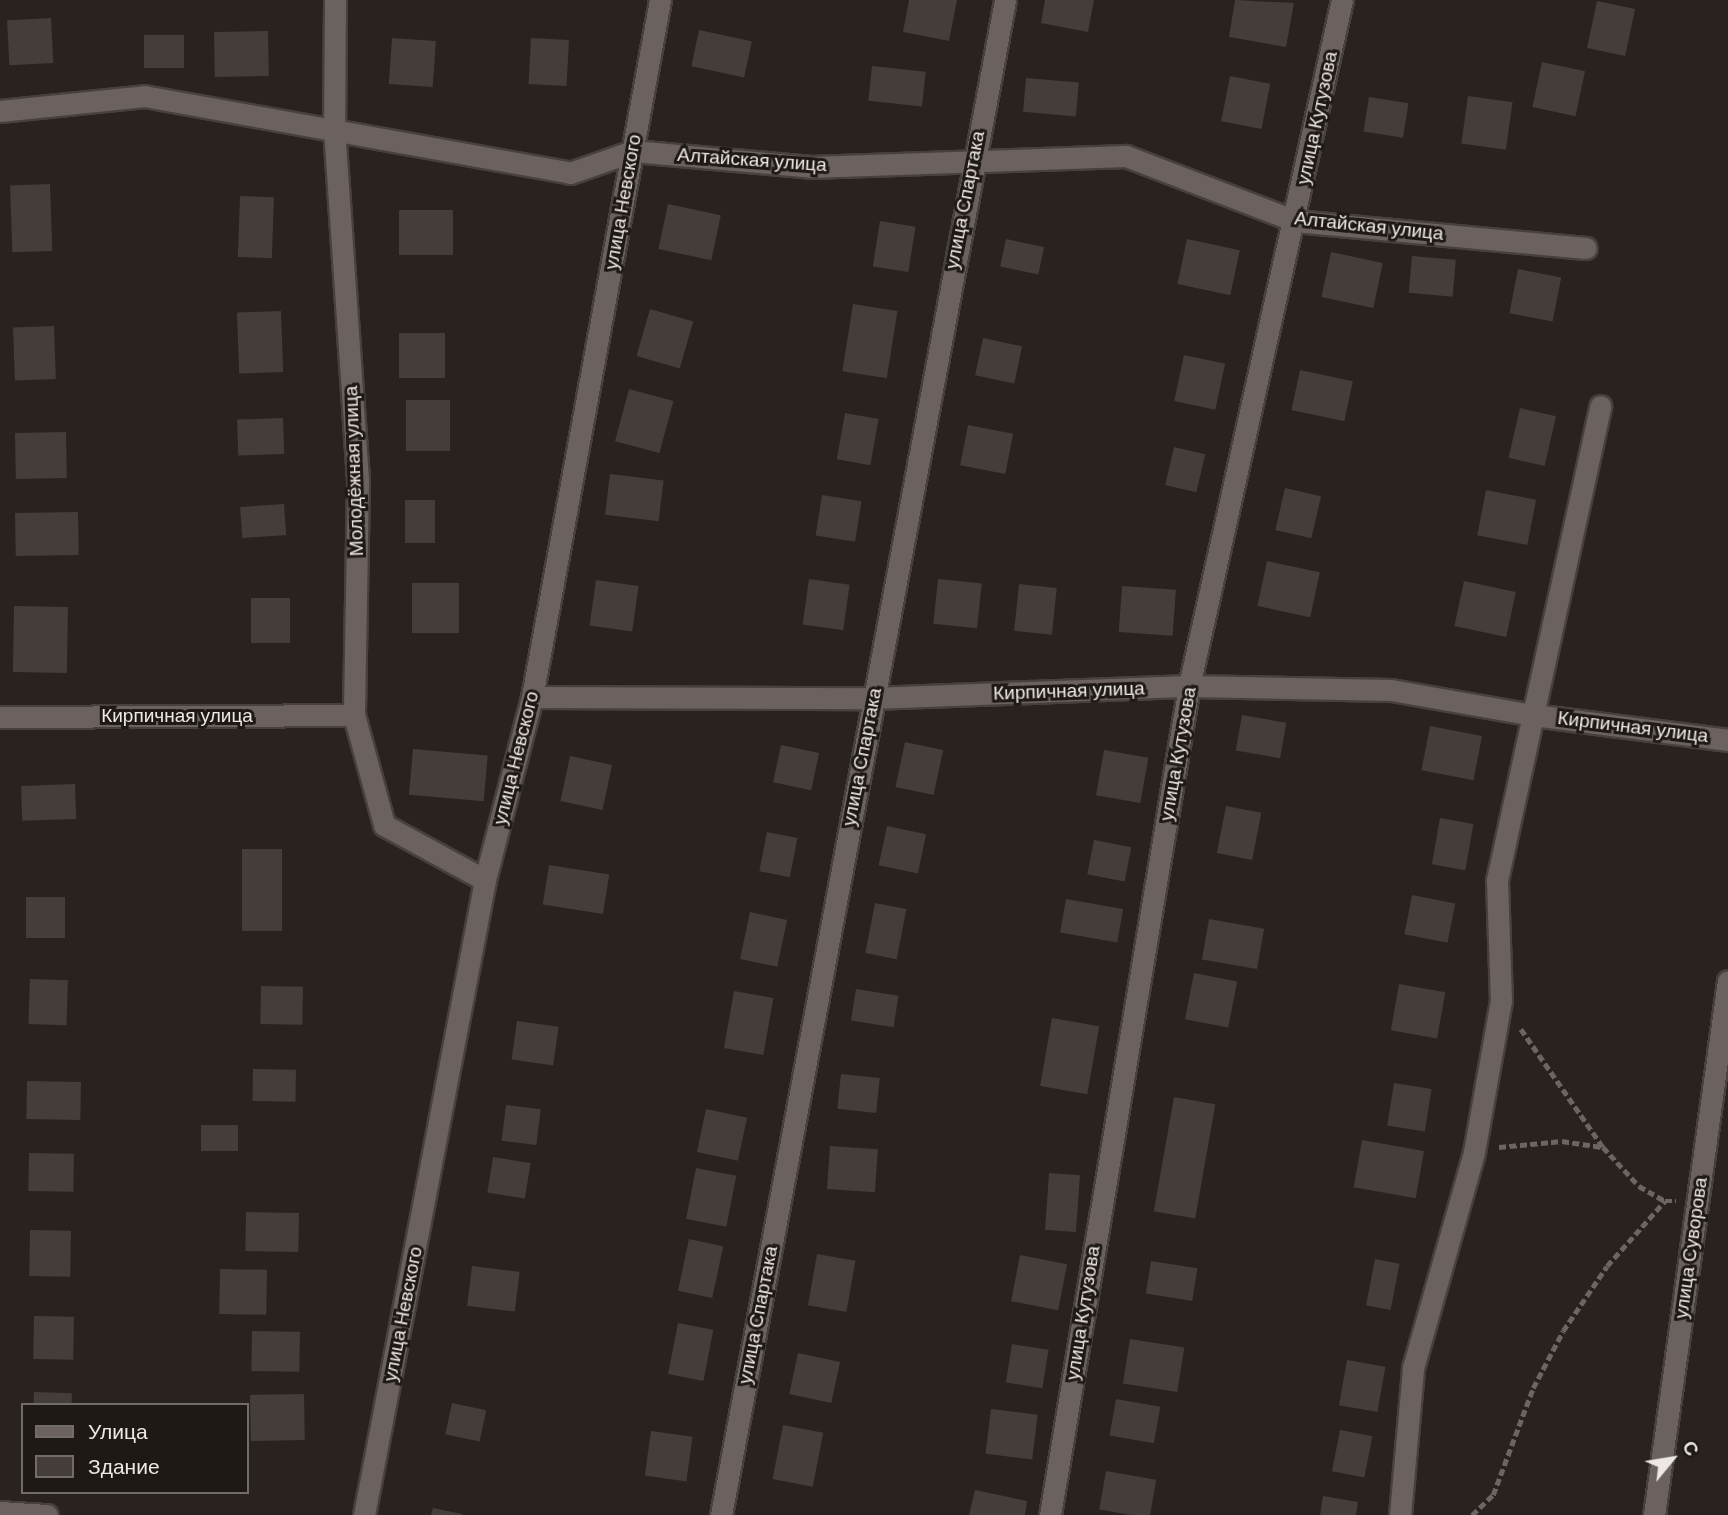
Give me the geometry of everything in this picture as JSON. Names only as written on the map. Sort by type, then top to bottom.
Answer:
[{"type":"street","name":"Молодёжная улица","points":[[335,0],[334,128],[358,482],[354,715],[384,825],[485,880]]},
{"type":"street","name":"улица Невского","points":[[364,1515],[485,880],[532,697],[660,0]]},
{"type":"street","name":"улица Спартака","points":[[721,1515],[972,159],[1005,0]]},
{"type":"street","name":"улица Кутузова","points":[[1050,1515],[1189,687],[1295,221],[1342,0]]},
{"type":"street","name":"Алтайская улица","points":[[0,111],[144,96],[334,128],[570,173],[633,151],[811,167],[972,159],[1126,156],[1295,221],[1586,248]]},
{"type":"street","points":[[1400,1515],[1413,1368],[1474,1152],[1501,1001],[1497,880],[1600,406]]},
{"type":"street","name":"Кирпичная улица","points":[[532,697],[873,698],[1189,687],[1391,690],[1533,715],[1728,740]]},
{"type":"street","name":"Кирпичная улица","points":[[0,717],[354,715]]},
{"type":"street","name":"улица Суворова","points":[[1654,1515],[1728,981]]},
{"type":"street","points":[[0,1512],[47,1515]]},
{"type":"path","points":[[1501,1001],[1602,1147],[1639,1186],[1665,1201],[1698,1202]]},
{"type":"path","points":[[1474,1152],[1538,1142],[1602,1147]]},
{"type":"path","points":[[1472,1515],[1493,1494],[1533,1388],[1563,1331],[1607,1266],[1665,1201]]},
{"type":"building","points":[[909,0],[957,0],[949,41],[903,32]]},
{"type":"building","points":[[1045,0],[1094,0],[1088,32],[1041,23]]},
{"type":"building","points":[[1235,0],[1294,3],[1286,47],[1229,37]]},
{"type":"building","points":[[1597,1],[1635,9],[1625,56],[1587,48]]},
{"type":"building","points":[[51,18],[53,63],[9,65],[7,20]]},
{"type":"building","points":[[699,30],[752,41],[744,77],[691,66]]},
{"type":"building","points":[[268,31],[269,76],[215,77],[214,32]]},
{"type":"building","points":[[144,35],[184,35],[184,68],[144,68]]},
{"type":"building","points":[[392,38],[436,41],[433,87],[389,84]]},
{"type":"building","points":[[531,38],[569,40],[567,86],[529,84]]},
{"type":"building","points":[[1542,62],[1585,71],[1575,116],[1532,107]]},
{"type":"building","points":[[872,66],[926,72],[922,106],[868,101]]},
{"type":"building","points":[[1230,76],[1270,84],[1261,129],[1221,121]]},
{"type":"building","points":[[1026,78],[1079,83],[1076,116],[1023,112]]},
{"type":"building","points":[[1468,96],[1513,102],[1506,150],[1461,144]]},
{"type":"building","points":[[1369,97],[1409,103],[1403,138],[1364,132]]},
{"type":"building","points":[[50,184],[52,251],[12,252],[10,185]]},
{"type":"building","points":[[240,196],[274,197],[272,258],[238,257]]},
{"type":"building","points":[[668,204],[721,215],[711,260],[658,249]]},
{"type":"building","points":[[399,210],[453,210],[453,255],[399,255]]},
{"type":"building","points":[[880,221],[916,227],[908,272],[873,266]]},
{"type":"building","points":[[1006,239],[1044,247],[1038,274],[1000,266]]},
{"type":"building","points":[[1187,239],[1240,250],[1230,295],[1177,284]]},
{"type":"building","points":[[1331,252],[1383,263],[1373,308],[1321,297]]},
{"type":"building","points":[[1412,256],[1456,260],[1453,297],[1409,293]]},
{"type":"building","points":[[1518,269],[1561,277],[1553,322],[1509,313]]},
{"type":"building","points":[[853,304],[897,311],[887,378],[842,371]]},
{"type":"building","points":[[650,309],[693,321],[680,369],[636,356]]},
{"type":"building","points":[[281,311],[283,372],[239,373],[237,313]]},
{"type":"building","points":[[54,326],[56,379],[15,380],[13,327]]},
{"type":"building","points":[[399,333],[445,333],[445,378],[399,378]]},
{"type":"building","points":[[983,338],[1022,346],[1014,383],[975,375]]},
{"type":"building","points":[[1184,355],[1225,364],[1215,410],[1174,401]]},
{"type":"building","points":[[1300,370],[1353,381],[1344,421],[1291,410]]},
{"type":"building","points":[[629,389],[673,401],[659,453],[615,441]]},
{"type":"building","points":[[406,400],[450,400],[450,451],[406,451]]},
{"type":"building","points":[[1520,408],[1556,416],[1545,466],[1509,458]]},
{"type":"building","points":[[845,413],[878,419],[870,465],[837,459]]},
{"type":"building","points":[[283,418],[284,454],[238,456],[237,420]]},
{"type":"building","points":[[968,425],[1013,434],[1005,474],[960,465]]},
{"type":"building","points":[[66,432],[67,478],[16,479],[15,433]]},
{"type":"building","points":[[1174,447],[1205,454],[1196,492],[1165,485]]},
{"type":"building","points":[[610,474],[664,481],[659,521],[605,515]]},
{"type":"building","points":[[1285,488],[1321,496],[1311,538],[1275,530]]},
{"type":"building","points":[[1486,490],[1536,500],[1527,545],[1477,535]]},
{"type":"building","points":[[822,495],[862,501],[855,542],[816,535]]},
{"type":"building","points":[[405,500],[435,500],[435,543],[405,543]]},
{"type":"building","points":[[284,504],[286,535],[242,538],[240,507]]},
{"type":"building","points":[[78,512],[79,555],[16,556],[15,513]]},
{"type":"building","points":[[1267,561],[1320,572],[1310,617],[1257,606]]},
{"type":"building","points":[[809,579],[850,585],[843,630],[803,625]]},
{"type":"building","points":[[938,579],[982,584],[977,628],[933,624]]},
{"type":"building","points":[[596,580],[639,586],[632,632],[590,626]]},
{"type":"building","points":[[1464,581],[1516,592],[1506,637],[1454,626]]},
{"type":"building","points":[[412,583],[459,583],[459,633],[412,633]]},
{"type":"building","points":[[1019,584],[1057,588],[1052,635],[1014,631]]},
{"type":"building","points":[[1122,586],[1176,590],[1173,636],[1119,632]]},
{"type":"building","points":[[251,598],[290,598],[290,643],[251,643]]},
{"type":"building","points":[[14,606],[68,607],[67,673],[13,672]]},
{"type":"building","points":[[1242,715],[1286,723],[1280,758],[1236,750]]},
{"type":"building","points":[[1430,726],[1482,736],[1473,780],[1421,770]]},
{"type":"building","points":[[905,742],[943,750],[934,795],[895,787]]},
{"type":"building","points":[[781,745],[819,753],[811,790],[773,782]]},
{"type":"building","points":[[413,749],[488,756],[484,801],[409,795]]},
{"type":"building","points":[[1104,750],[1148,758],[1140,803],[1096,795]]},
{"type":"building","points":[[570,756],[612,765],[602,810],[560,801]]},
{"type":"building","points":[[75,784],[76,819],[22,821],[21,786]]},
{"type":"building","points":[[1226,806],[1261,813],[1252,860],[1217,853]]},
{"type":"building","points":[[1440,818],[1473,824],[1465,870],[1432,864]]},
{"type":"building","points":[[887,826],[926,834],[918,873],[879,865]]},
{"type":"building","points":[[767,832],[797,838],[790,877],[759,871]]},
{"type":"building","points":[[1094,840],[1131,847],[1125,882],[1087,874]]},
{"type":"building","points":[[242,849],[282,849],[282,931],[242,931]]},
{"type":"building","points":[[549,865],[609,875],[603,914],[543,905]]},
{"type":"building","points":[[1412,895],[1455,903],[1448,943],[1404,934]]},
{"type":"building","points":[[26,897],[65,897],[65,938],[26,938]]},
{"type":"building","points":[[1066,899],[1123,909],[1117,943],[1060,932]]},
{"type":"building","points":[[875,903],[906,909],[897,959],[865,953]]},
{"type":"building","points":[[750,912],[787,920],[777,967],[740,959]]},
{"type":"building","points":[[1209,919],[1264,929],[1257,969],[1202,959]]},
{"type":"building","points":[[1194,973],[1237,981],[1228,1028],[1185,1019]]},
{"type":"building","points":[[30,979],[68,980],[66,1025],[28,1024]]},
{"type":"building","points":[[1399,984],[1445,992],[1437,1038],[1391,1030]]},
{"type":"building","points":[[261,986],[303,987],[302,1025],[260,1024]]},
{"type":"building","points":[[856,989],[898,996],[893,1027],[851,1021]]},
{"type":"building","points":[[734,991],[773,998],[763,1055],[724,1048]]},
{"type":"building","points":[[1052,1018],[1099,1026],[1087,1094],[1040,1086]]},
{"type":"building","points":[[517,1021],[559,1027],[553,1065],[512,1060]]},
{"type":"building","points":[[253,1069],[296,1070],[295,1102],[252,1101]]},
{"type":"building","points":[[841,1074],[880,1078],[876,1113],[837,1109]]},
{"type":"building","points":[[27,1081],[81,1082],[80,1120],[26,1119]]},
{"type":"building","points":[[1394,1083],[1432,1089],[1425,1131],[1387,1125]]},
{"type":"building","points":[[1174,1097],[1215,1104],[1195,1219],[1154,1211]]},
{"type":"building","points":[[506,1105],[541,1109],[536,1145],[502,1141]]},
{"type":"building","points":[[706,1109],[747,1118],[738,1161],[697,1152]]},
{"type":"building","points":[[201,1125],[238,1125],[238,1151],[201,1151]]},
{"type":"building","points":[[1362,1140],[1424,1151],[1416,1198],[1354,1187]]},
{"type":"building","points":[[830,1146],[878,1149],[875,1192],[827,1189]]},
{"type":"building","points":[[29,1153],[74,1154],[73,1192],[28,1191]]},
{"type":"building","points":[[493,1157],[531,1163],[525,1199],[487,1193]]},
{"type":"building","points":[[696,1168],[736,1176],[726,1227],[686,1219]]},
{"type":"building","points":[[1049,1173],[1080,1175],[1076,1232],[1045,1230]]},
{"type":"building","points":[[246,1212],[299,1213],[298,1252],[245,1251]]},
{"type":"building","points":[[30,1230],[71,1231],[70,1277],[29,1276]]},
{"type":"building","points":[[689,1239],[723,1246],[712,1298],[678,1291]]},
{"type":"building","points":[[817,1254],[855,1261],[846,1312],[808,1305]]},
{"type":"building","points":[[1020,1255],[1067,1264],[1058,1310],[1011,1301]]},
{"type":"building","points":[[1375,1259],[1400,1264],[1391,1310],[1366,1305]]},
{"type":"building","points":[[1151,1261],[1197,1268],[1192,1301],[1146,1294]]},
{"type":"building","points":[[472,1266],[520,1272],[515,1312],[467,1306]]},
{"type":"building","points":[[220,1269],[267,1270],[266,1315],[219,1314]]},
{"type":"building","points":[[34,1316],[74,1317],[73,1360],[33,1359]]},
{"type":"building","points":[[678,1323],[713,1330],[703,1381],[668,1374]]},
{"type":"building","points":[[252,1331],[300,1332],[299,1372],[251,1371]]},
{"type":"building","points":[[1130,1339],[1184,1348],[1177,1392],[1123,1383]]},
{"type":"building","points":[[1012,1344],[1049,1350],[1042,1388],[1006,1383]]},
{"type":"building","points":[[798,1353],[840,1362],[831,1403],[789,1394]]},
{"type":"building","points":[[1347,1360],[1385,1367],[1377,1412],[1339,1405]]},
{"type":"building","points":[[34,1392],[72,1393],[72,1403],[34,1403]]},
{"type":"building","points":[[304,1394],[305,1440],[251,1441],[250,1395]]},
{"type":"building","points":[[1116,1399],[1160,1407],[1154,1443],[1110,1435]]},
{"type":"building","points":[[452,1403],[486,1410],[480,1442],[445,1434]]},
{"type":"building","points":[[991,1409],[1038,1415],[1032,1459],[986,1454]]},
{"type":"building","points":[[783,1425],[823,1433],[813,1487],[773,1479]]},
{"type":"building","points":[[1340,1430],[1372,1436],[1364,1478],[1332,1471]]},
{"type":"building","points":[[651,1431],[693,1437],[686,1481],[645,1476]]},
{"type":"building","points":[[1106,1471],[1156,1480],[1150,1515],[1099,1509]]},
{"type":"building","points":[[975,1490],[1027,1501],[1025,1515],[969,1515]]},
{"type":"building","points":[[1323,1496],[1358,1502],[1356,1515],[1320,1515]]},
{"type":"building","points":[[433,1508],[462,1514],[462,1515],[431,1515]]}]
